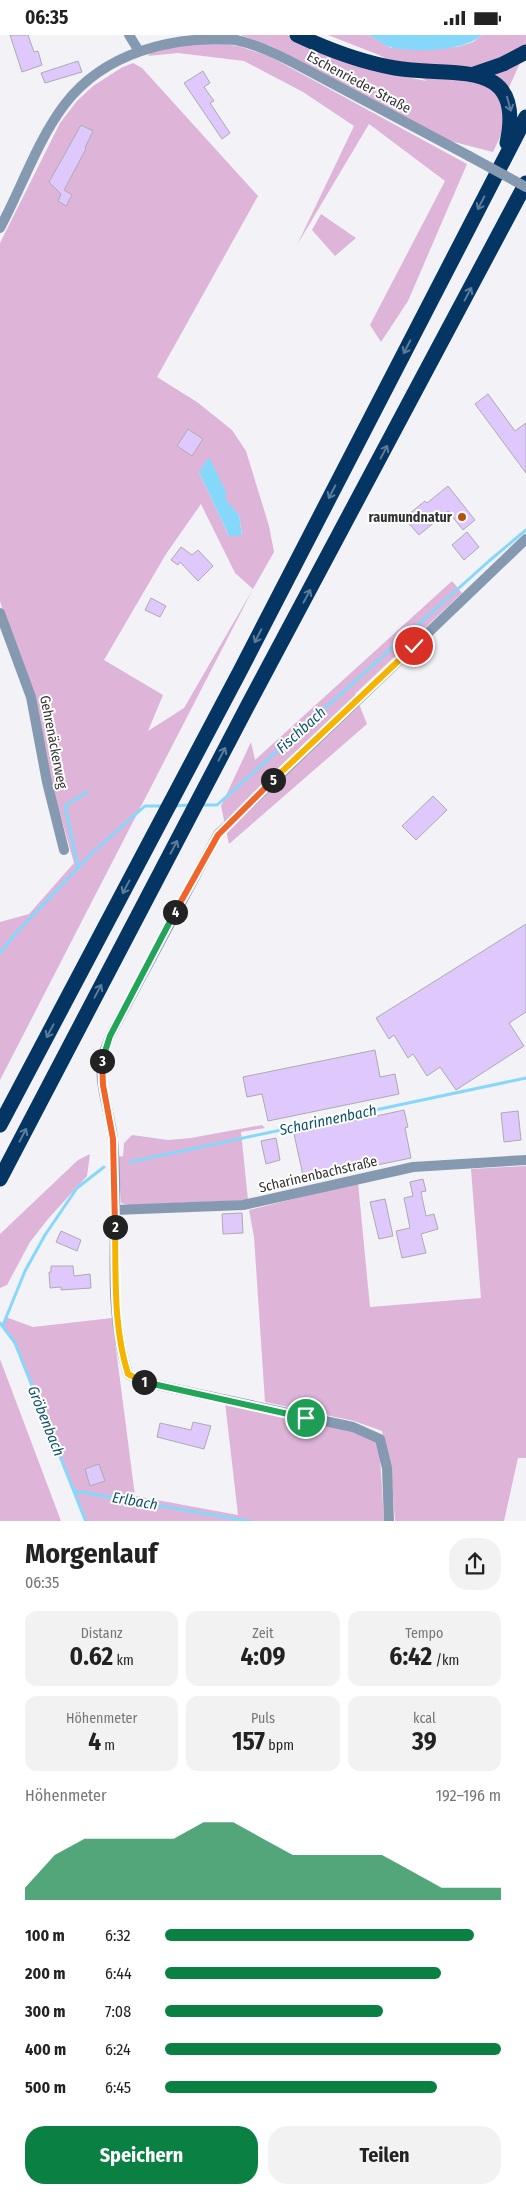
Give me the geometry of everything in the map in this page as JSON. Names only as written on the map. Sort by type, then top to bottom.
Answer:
[{"type":"highway","points":[[298,35],[326,49],[397,69],[474,74],[488,79],[506,96],[511,110],[511,126],[503,159]]},
{"type":"highway","points":[[474,74],[526,52]]},
{"type":"highway","points":[[0,1125],[173,799],[526,117]]},
{"type":"highway","points":[[0,1179],[192,812],[526,185]]},
{"type":"street","points":[[129,35],[137,48]]},
{"type":"street","name":"Eschenrieder Straße","points":[[0,228],[55,119],[77,90],[104,67],[137,48],[195,37],[235,40],[272,52],[526,185]]},
{"type":"street","points":[[389,1521],[387,1468],[380,1439],[353,1427],[143,1382],[128,1374],[121,1354],[116,1315],[113,1139],[103,1085],[102,1058],[110,1036],[218,835],[526,539]]},
{"type":"street","name":"Gehrenäckerweg","points":[[0,613],[31,697],[47,782],[64,850]]},
{"type":"street","name":"Scharinenbachstraße","points":[[115,1210],[243,1205],[413,1167],[526,1160]]},
{"type":"shaded area","points":[[240,35],[287,35],[335,58],[380,72],[427,81],[379,55],[328,35],[369,35],[391,48],[429,49],[457,47],[473,42],[482,35],[526,35],[526,50],[501,105],[504,116],[502,133],[493,152],[450,141],[269,45]]},
{"type":"shaded area","points":[[204,41],[238,46],[269,56],[467,164],[408,301],[381,342],[370,325],[445,181],[369,124],[297,245],[354,126],[303,92],[244,61],[178,53],[148,56],[153,49]]},
{"type":"shaded area","points":[[133,63],[142,68],[258,196],[157,377],[197,402],[232,430],[246,451],[269,526],[274,552],[253,589],[0,1080],[0,922],[29,914],[74,863],[0,601],[0,243],[60,123],[77,101],[93,86],[121,68]],"holes":[[[209,458],[225,500],[239,515],[242,536],[229,536],[199,472]],[[201,504],[235,573],[253,589],[184,708],[148,731],[163,695],[104,660],[166,554]]]},
{"type":"shaded area","points":[[321,214],[356,238],[335,256],[312,230]]},
{"type":"shaded area","points":[[452,581],[462,593],[355,694],[367,724],[229,844],[221,806],[251,742],[255,760]]},
{"type":"shaded area","points":[[262,1125],[265,1128],[241,1132],[248,1200],[129,1205],[121,1203],[118,1157],[123,1156],[124,1143],[132,1135],[168,1140],[191,1138]]},
{"type":"shaded area","points":[[90,1154],[87,1176],[30,1242],[7,1285],[0,1288],[0,1234],[78,1160]]},
{"type":"shaded area","points":[[526,1166],[526,1458],[518,1458],[504,1521],[395,1521],[391,1467],[382,1431],[354,1421],[265,1402],[254,1237],[249,1210],[358,1183],[370,1307],[481,1298],[471,1169]]},
{"type":"shaded area","points":[[6,1317],[33,1327],[112,1318],[135,1496],[238,1515],[225,1402],[353,1430],[379,1440],[384,1521],[86,1521],[15,1343],[3,1325]]},
{"type":"shaded area","points":[[0,1359],[61,1521],[0,1521]]},
{"type":"water","points":[[369,35],[482,35],[473,41],[452,48],[415,50],[393,48]]},
{"type":"water","points":[[209,457],[226,492],[226,500],[239,515],[242,536],[229,536],[199,472]]},
{"type":"building","points":[[10,35],[28,35],[34,52],[38,51],[42,65],[22,72]]},
{"type":"building","points":[[78,61],[82,72],[45,83],[41,73]]},
{"type":"building","points":[[203,71],[210,83],[204,87],[214,101],[210,103],[230,133],[222,139],[184,83]]},
{"type":"building","points":[[81,125],[93,131],[86,149],[64,190],[72,195],[66,206],[58,201],[61,194],[49,182]]},
{"type":"building","points":[[488,394],[515,431],[526,423],[526,473],[475,404]]},
{"type":"building","points":[[188,429],[203,439],[192,456],[177,446]]},
{"type":"building","points":[[448,486],[475,520],[463,530],[448,511],[419,535],[404,518]]},
{"type":"building","points":[[467,532],[479,547],[464,560],[452,545]]},
{"type":"building","points":[[181,547],[192,555],[198,550],[213,566],[198,581],[180,562],[178,565],[171,560]]},
{"type":"building","points":[[151,598],[166,606],[160,617],[145,610]]},
{"type":"building","points":[[433,796],[447,810],[416,840],[402,826]]},
{"type":"building","points":[[526,924],[526,1012],[509,1023],[524,1046],[456,1090],[440,1067],[427,1076],[413,1054],[408,1058],[394,1035],[389,1039],[376,1018]]},
{"type":"building","points":[[375,1050],[380,1077],[395,1074],[399,1094],[268,1121],[262,1094],[247,1097],[243,1077]]},
{"type":"building","points":[[404,1110],[408,1127],[405,1128],[411,1158],[304,1180],[294,1134]]},
{"type":"building","points":[[518,1111],[521,1140],[504,1142],[501,1113]]},
{"type":"building","points":[[276,1138],[280,1160],[266,1164],[261,1141]]},
{"type":"building","points":[[423,1179],[426,1191],[421,1192],[426,1216],[434,1214],[438,1229],[421,1234],[426,1253],[402,1258],[396,1231],[410,1228],[404,1198],[413,1196],[410,1182]]},
{"type":"building","points":[[385,1199],[393,1236],[379,1239],[370,1202]]},
{"type":"building","points":[[242,1213],[243,1233],[223,1234],[222,1214]]},
{"type":"building","points":[[61,1231],[81,1240],[77,1251],[56,1242]]},
{"type":"building","points":[[51,1266],[73,1266],[74,1276],[90,1274],[91,1288],[61,1290],[61,1287],[50,1288],[49,1272],[51,1272]]},
{"type":"building","points":[[193,1422],[211,1426],[204,1449],[157,1437],[160,1423],[191,1430]]},
{"type":"building","points":[[99,1464],[105,1481],[90,1486],[85,1469]]},
{"type":"waterway","name":"Fischbach","points":[[201,805],[217,805],[526,530]]},
{"type":"waterway","points":[[78,868],[65,806],[87,792]]},
{"type":"waterway","name":"Fischbach","points":[[174,806],[190,805]]},
{"type":"waterway","name":"Fischbach","points":[[0,953],[16,933],[92,853],[145,806],[163,806]]},
{"type":"waterway","name":"Scharinnenbach","points":[[130,1162],[526,1078]]},
{"type":"waterway","name":"Scharinnenbach","points":[[3,1325],[25,1271],[45,1235],[77,1188],[104,1167]]},
{"type":"waterway","name":"Gröbenbach","points":[[0,1323],[15,1343],[86,1521]]},
{"type":"waterway","name":"Erlbach","points":[[75,1491],[248,1521]]},
{"type":"place","name":"raumundnatur","points":[[462,517]]},
{"type":"route","points":[[306,1418],[143,1382],[128,1374],[121,1354],[116,1315],[113,1139],[103,1085],[102,1058],[110,1036],[218,835],[238,813],[414,646]]}]
